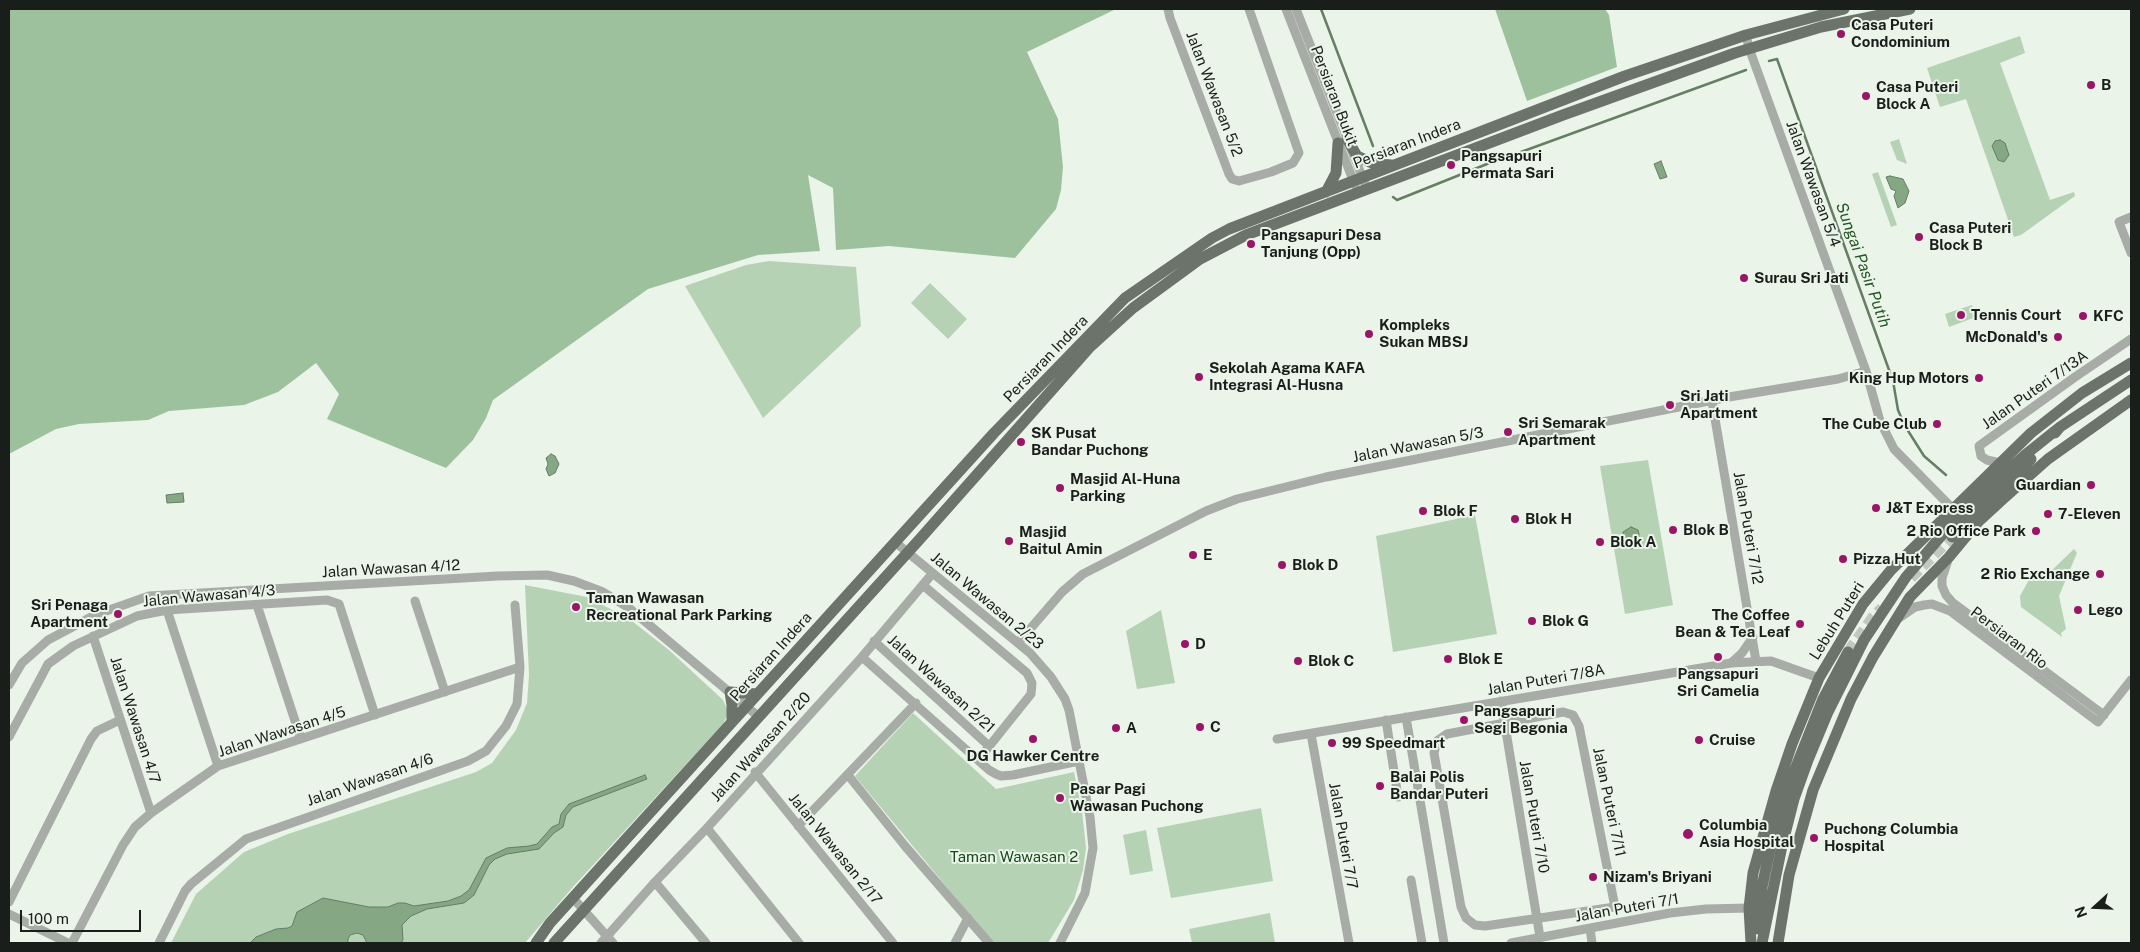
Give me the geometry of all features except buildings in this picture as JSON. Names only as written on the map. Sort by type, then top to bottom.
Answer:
[{"type":"main road","name":"Persiaran Indera","points":[[536,943],[550,923],[994,432],[1125,298],[1212,238],[1229,229],[1326,192],[1360,185],[1393,165],[1625,76],[1746,35],[1844,9]]},
{"type":"main road","name":"Persiaran Indera","points":[[554,943],[582,909],[759,717],[1089,348],[1133,308],[1200,259],[1246,234],[1360,185],[1749,48],[1821,27],[1910,9]]},
{"type":"main road","points":[[1342,141],[1357,156],[1372,163],[1393,165]]},
{"type":"main road","points":[[1326,192],[1336,173],[1342,141]]},
{"type":"main road","name":"Lebuh Puteri","points":[[1751,943],[1748,908],[1753,873],[1761,838],[1792,744],[1819,678],[1863,604],[1878,584],[1956,512],[2000,463],[2031,433],[2082,393],[2131,363]]},
{"type":"main road","points":[[2118,372],[2131,368]]},
{"type":"main road","points":[[1762,943],[1782,846],[1794,799],[1828,712],[1864,640],[1956,512],[2032,443],[2131,372]]},
{"type":"main road","points":[[1956,512],[2060,427],[2131,380]]},
{"type":"main road","points":[[1778,943],[1789,875],[1813,790],[1851,699],[1873,657],[1910,597],[1949,557],[1978,522],[2048,460],[2131,400]]},
{"type":"main road","points":[[1952,537],[2031,460],[2060,427]]},
{"type":"main road","points":[[1757,943],[1762,887],[1772,840],[1784,798],[1823,699],[1848,652]]},
{"type":"main road","points":[[732,722],[730,692],[757,694]]},
{"type":"street","name":"Jalan Wawasan 5/2","points":[[1168,9],[1229,174],[1238,182],[1293,163],[1299,157],[1300,149],[1249,9]]},
{"type":"street","name":"Persiaran Bukit","points":[[1286,9],[1360,185]]},
{"type":"street","name":"Persiaran Bukit","points":[[1296,9],[1342,141]]},
{"type":"street","name":"Jalan Wawasan 5/4","points":[[1746,35],[1749,48],[1866,371]]},
{"type":"street","points":[[2131,217],[2120,222],[2131,253]]},
{"type":"street","name":"Jalan Puteri 7/13A","points":[[2000,463],[1987,460],[1981,456],[1979,446],[2131,339]]},
{"type":"street","name":"Jalan Wawasan 5/3","points":[[1018,642],[1062,592],[1083,574],[1222,504],[1326,477],[1712,401],[1838,379],[1866,371]]},
{"type":"street","points":[[1866,371],[1880,421],[1894,449],[1956,512]]},
{"type":"street","name":"Jalan Puteri 7/12","points":[[1712,401],[1756,661]]},
{"type":"street","name":"Jalan Wawasan 2/23","points":[[895,542],[1018,642],[1043,666],[1069,710],[1093,834],[1092,862],[1081,905],[1060,943]]},
{"type":"street","name":"Persiaran Rio","points":[[1949,557],[1942,578],[1942,586],[1952,602],[2101,718]]},
{"type":"street","name":"Jalan Wawasan 2/20","points":[[607,941],[655,882],[862,657],[924,586],[932,574]]},
{"type":"street","name":"Jalan Wawasan 4/12","points":[[9,685],[22,663],[48,640],[95,615],[149,596],[516,575],[547,575],[574,581],[603,592],[629,608],[759,717]]},
{"type":"street","points":[[924,586],[1030,677],[1033,689],[1031,694],[979,759]]},
{"type":"street","name":"Jalan Wawasan 4/3","points":[[9,737],[48,664],[73,646],[137,616],[167,610],[327,600],[338,604],[375,715]]},
{"type":"street","points":[[415,601],[445,692]]},
{"type":"street","name":"Persiaran Rio","points":[[1896,620],[1914,607],[1924,605],[1932,604],[1950,611],[2101,718]]},
{"type":"street","points":[[257,605],[301,739]]},
{"type":"street","name":"Jalan Wawasan 4/6","points":[[159,943],[185,891],[246,839],[468,761],[486,751],[506,726],[517,704],[520,667],[515,605]]},
{"type":"street","points":[[167,610],[218,766]]},
{"type":"street","name":"Jalan Wawasan 4/7","points":[[93,636],[151,813]]},
{"type":"street","points":[[1731,662],[1753,638],[1762,655],[1771,661]]},
{"type":"street","name":"Jalan Wawasan 2/21","points":[[874,641],[989,746]]},
{"type":"street","points":[[862,657],[979,759],[989,770],[1001,776],[1079,761]]},
{"type":"street","name":"Jalan Puteri 7/8A","points":[[1277,739],[1731,662],[1771,661],[1819,678]]},
{"type":"street","name":"Jalan Wawasan 4/5","points":[[72,943],[122,846],[135,827],[151,813],[218,766],[520,667]]},
{"type":"street","points":[[2101,718],[2131,680]]},
{"type":"street","name":"Jalan Puteri 7/10","points":[[1501,701],[1540,937]]},
{"type":"street","points":[[798,826],[916,703]]},
{"type":"street","name":"Jalan Puteri 7/11","points":[[1504,723],[1563,712],[1574,715],[1579,726],[1615,907],[1537,917]]},
{"type":"street","points":[[1406,717],[1444,943]]},
{"type":"street","points":[[9,902],[91,739],[97,731],[120,720]]},
{"type":"street","points":[[1386,720],[1398,797]]},
{"type":"street","points":[[1504,723],[1447,734],[1437,741],[1434,752],[1461,907],[1470,922],[1485,926],[1537,917]]},
{"type":"street","name":"Jalan Puteri 7/7","points":[[1311,734],[1349,943]]},
{"type":"street","name":"Jalan Wawasan 2/17","points":[[755,772],[893,943]]},
{"type":"street","points":[[848,775],[905,846],[989,943]]},
{"type":"street","points":[[706,828],[799,943]]},
{"type":"street","points":[[1411,880],[1422,943]]},
{"type":"street","points":[[655,882],[706,943]]},
{"type":"street","points":[[573,898],[607,941]]},
{"type":"street","name":"Jalan Puteri 7/1","points":[[1511,943],[1689,910],[1748,908]]},
{"type":"street","points":[[9,914],[68,943]]},
{"type":"street","points":[[955,943],[968,918]]},
{"type":"street","points":[[1590,928],[1592,943]]},
{"type":"green space","points":[[2020,36],[2025,53],[2000,63],[2050,200],[2074,192],[2075,196],[2021,235],[2014,237],[1966,99],[1940,107],[1927,68]]},
{"type":"green space","points":[[1899,139],[1907,164],[1897,160],[1890,142]]},
{"type":"green space","points":[[1878,172],[1897,225],[1891,227],[1872,174]]},
{"type":"green space","points":[[769,261],[856,267],[861,326],[763,418],[685,286],[746,265]]},
{"type":"green space","points":[[930,283],[967,319],[948,339],[911,303]]},
{"type":"green space","name":"Tennis Court","points":[[1972,305],[1976,317],[1949,327],[1945,314]]},
{"type":"green space","points":[[1648,460],[1673,605],[1625,614],[1600,466]]},
{"type":"green space","points":[[1475,515],[1497,634],[1393,652],[1376,536]]},
{"type":"green space","points":[[2074,549],[2077,553],[2059,596],[2066,629],[2061,633],[2062,637],[2021,607],[2020,596],[2030,578],[2053,569]]},
{"type":"green space","points":[[525,585],[587,597],[628,618],[669,650],[723,700],[727,709],[727,716],[723,724],[572,888],[525,943],[171,943],[196,894],[244,852],[288,834],[476,772],[492,763],[516,730],[527,703],[529,675]]},
{"type":"green space","points":[[1161,610],[1175,683],[1137,689],[1126,631]]},
{"type":"green space","name":"Taman Wawasan 2","points":[[913,713],[996,789],[1074,772],[1082,811],[1086,848],[1083,870],[1074,900],[1048,943],[993,943],[855,776]]},
{"type":"green space","points":[[1261,808],[1273,881],[1171,898],[1157,828]]},
{"type":"green space","points":[[1146,830],[1153,871],[1130,875],[1123,835]]},
{"type":"green space","points":[[1270,913],[1275,943],[1192,943],[1189,929]]},
{"type":"shaded area","points":[[9,9],[1116,9],[1027,52],[1058,119],[1063,167],[1061,190],[1056,209],[1015,258],[889,246],[836,250],[833,188],[808,175],[820,251],[758,255],[648,289],[493,400],[486,418],[473,440],[446,468],[327,419],[339,394],[316,363],[278,392],[244,405],[169,411],[148,420],[79,424],[56,429],[9,454]]},
{"type":"shaded area","points":[[1495,9],[1605,9],[1609,15],[1617,67],[1527,101]]},
{"type":"shaded area","points":[[2000,140],[2005,143],[2009,155],[2004,162],[1998,160],[1992,146],[1995,141]]},
{"type":"shaded area","points":[[1661,161],[1667,177],[1660,179],[1654,164]]},
{"type":"shaded area","points":[[1886,177],[1903,179],[1909,191],[1905,203],[1898,208],[1894,196],[1896,191],[1891,189]]},
{"type":"shaded area","points":[[551,454],[555,456],[559,464],[555,473],[549,476],[546,469],[548,464],[546,458]]},
{"type":"shaded area","points":[[183,493],[184,502],[167,503],[166,495]]},
{"type":"shaded area","points":[[1631,527],[1638,530],[1639,534],[1638,546],[1631,549],[1625,546],[1623,532]]},
{"type":"shaded area","points":[[645,775],[647,779],[573,807],[566,815],[563,827],[554,833],[539,849],[507,854],[495,859],[489,865],[474,895],[464,903],[427,909],[411,916],[402,925],[403,940],[401,943],[367,943],[363,935],[357,933],[350,935],[348,943],[250,943],[256,937],[276,929],[292,926],[297,912],[323,898],[369,907],[388,907],[398,903],[414,906],[448,901],[461,896],[469,890],[486,858],[507,848],[537,844],[552,827],[559,824],[561,814],[569,804]]},
{"type":"waterway","name":"Sungai Pasir Putih","points":[[1321,9],[1373,146]]},
{"type":"waterway","name":"Sungai Pasir Putih","points":[[1769,61],[1777,59],[1893,381],[1898,410],[1905,426],[1924,456],[1946,475]]},
{"type":"waterway","name":"Sungai Pasir Putih","points":[[1510,156],[1746,70]]},
{"type":"waterway","name":"Sungai Pasir Putih","points":[[1393,197],[1397,200],[1492,162]]},
{"type":"tunnel","points":[[1911,578],[1952,537]]},
{"type":"tunnel","points":[[1848,652],[1873,617],[1882,608]]},
{"type":"place","name":"Casa Puteri Condominium","points":[[1841,34]]},
{"type":"place","name":"B","points":[[2091,85]]},
{"type":"place","name":"Casa Puteri Block A","points":[[1866,96]]},
{"type":"place","name":"Pangsapuri Permata Sari","points":[[1451,165]]},
{"type":"place","name":"Casa Puteri Block B","points":[[1919,237]]},
{"type":"place","name":"Pangsapuri Desa Tanjung (Opp)","points":[[1251,244]]},
{"type":"place","name":"Surau Sri Jati","points":[[1744,278]]},
{"type":"place","name":"Tennis Court","points":[[1961,315]]},
{"type":"place","name":"KFC","points":[[2083,316]]},
{"type":"place","name":"Kompleks Sukan MBSJ","points":[[1369,334]]},
{"type":"place","name":"McDonald's","points":[[2058,337]]},
{"type":"place","name":"Sekolah Agama KAFA Integrasi Al-Husna","points":[[1199,377]]},
{"type":"place","name":"King Hup Motors","points":[[1979,378]]},
{"type":"place","name":"Sri Jati Apartment","points":[[1670,405]]},
{"type":"place","name":"The Cube Club","points":[[1937,424]]},
{"type":"place","name":"Sri Semarak Apartment","points":[[1508,432]]},
{"type":"place","name":"SK Pusat Bandar Puchong","points":[[1021,442]]},
{"type":"place","name":"Guardian","points":[[2091,485]]},
{"type":"place","name":"Masjid Al-Huna Parking","points":[[1060,488]]},
{"type":"place","name":"J&T Express","points":[[1876,508]]},
{"type":"place","name":"Blok F","points":[[1423,511]]},
{"type":"place","name":"7-Eleven","points":[[2048,514]]},
{"type":"place","name":"Blok H","points":[[1515,519]]},
{"type":"place","name":"Blok B","points":[[1673,530]]},
{"type":"place","name":"2 Rio Office Park","points":[[2036,531]]},
{"type":"place","name":"Masjid Baitul Amin","points":[[1009,541]]},
{"type":"place","name":"Blok A","points":[[1600,542]]},
{"type":"place","name":"E","points":[[1193,555]]},
{"type":"place","name":"Pizza Hut","points":[[1843,559]]},
{"type":"place","name":"Blok D","points":[[1282,565]]},
{"type":"place","name":"2 Rio Exchange","points":[[2100,574]]},
{"type":"place","name":"Taman Wawasan Recreational Park Parking","points":[[576,607]]},
{"type":"place","name":"Lego","points":[[2078,610]]},
{"type":"place","name":"Sri Penaga Apartment","points":[[118,614]]},
{"type":"place","name":"Blok G","points":[[1532,621]]},
{"type":"place","name":"The Coffee Bean & Tea Leaf","points":[[1800,624]]},
{"type":"place","name":"D","points":[[1185,644]]},
{"type":"place","name":"Pangsapuri Sri Camelia","points":[[1718,657]]},
{"type":"place","name":"Blok E","points":[[1448,659]]},
{"type":"place","name":"Blok C","points":[[1298,661]]},
{"type":"place","name":"Pangsapuri Segi Begonia","points":[[1464,720]]},
{"type":"place","name":"C","points":[[1200,727]]},
{"type":"place","name":"A","points":[[1116,728]]},
{"type":"place","name":"DG Hawker Centre","points":[[1033,739]]},
{"type":"place","name":"Cruise","points":[[1699,740]]},
{"type":"place","name":"99 Speedmart","points":[[1332,743]]},
{"type":"place","name":"Balai Polis Bandar Puteri","points":[[1380,786]]},
{"type":"place","name":"Pasar Pagi Wawasan Puchong","points":[[1060,798]]},
{"type":"place","name":"Columbia Asia Hospital","points":[[1688,834]]},
{"type":"place","name":"Puchong Columbia Hospital","points":[[1814,838]]},
{"type":"place","name":"Nizam's Briyani","points":[[1593,877]]}]
